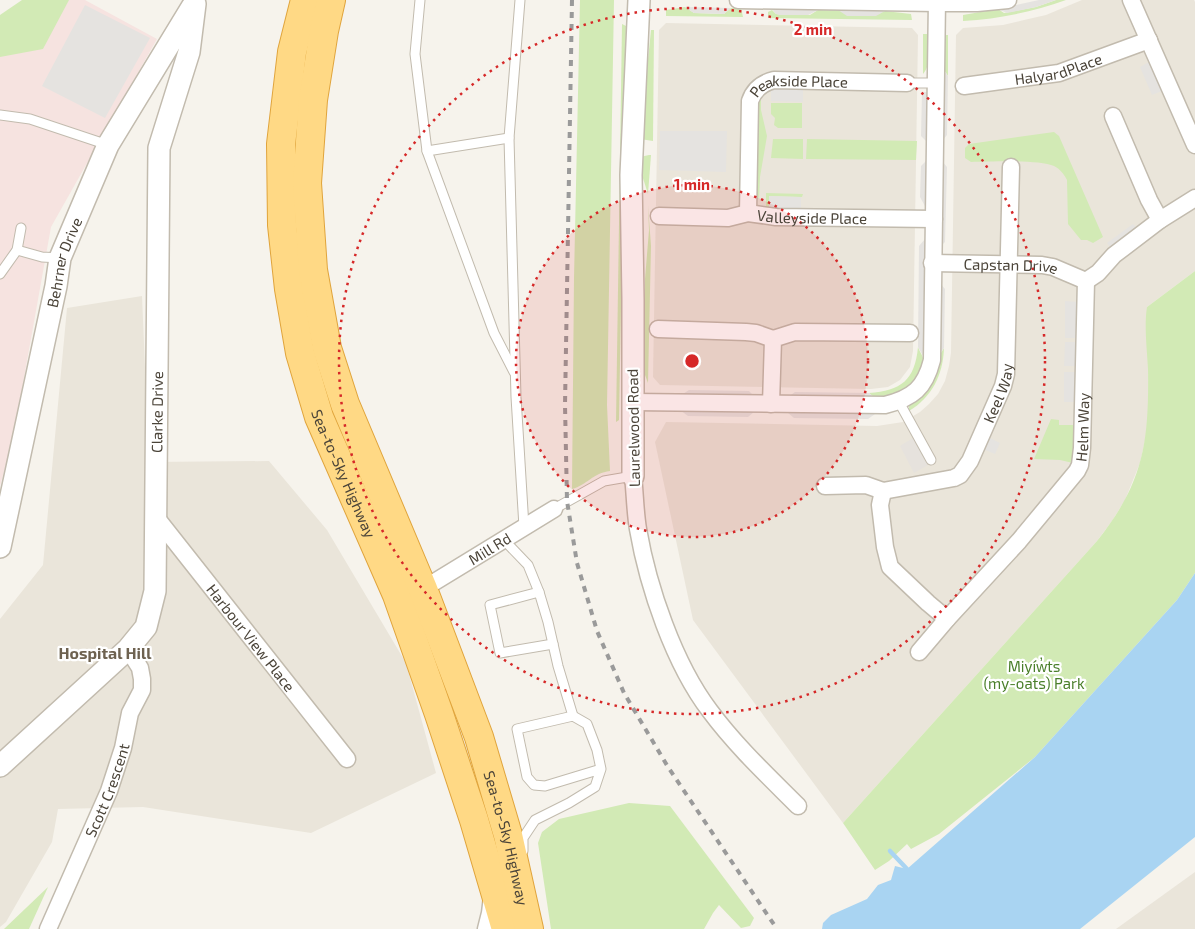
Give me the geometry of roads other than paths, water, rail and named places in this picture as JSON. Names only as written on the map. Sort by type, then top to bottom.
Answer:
[{"type":"highway","name":"Sea-to-Sky Highway","points":[[305,0],[292,52],[281,144],[282,224],[300,353],[319,417],[397,595],[442,723],[493,881],[506,929]]},
{"type":"highway","name":"Sea-to-Sky Highway","points":[[331,0],[313,100],[307,183],[313,270],[327,348],[345,404],[423,588],[479,737],[508,835],[529,929]]},
{"type":"highway","points":[[293,312],[316,359],[328,396],[404,584],[410,589],[423,588],[423,618],[434,659],[469,761],[482,807],[493,881]]},
{"type":"street","name":"Laurelwood Road","points":[[639,0],[631,174],[633,476],[638,529],[651,583],[668,632],[689,679],[710,711],[750,758],[798,806]]},
{"type":"street","points":[[738,0],[977,3],[1008,0]]},
{"type":"street","points":[[1131,0],[1195,145]]},
{"type":"street","name":"Behrner Drive","points":[[0,547],[56,286],[60,258],[108,145],[196,2]]},
{"type":"street","name":"Clarke Drive","points":[[0,766],[128,649],[146,628],[155,591],[159,148],[189,52],[196,2]]},
{"type":"street","points":[[633,402],[885,405],[899,402],[911,396],[921,387],[928,374],[932,360],[937,2]]},
{"type":"street","name":"HalyardPlace","points":[[964,86],[1060,73],[1149,40]]},
{"type":"street","name":"Peakside Place","points":[[748,213],[750,101],[752,95],[761,85],[774,80],[907,83]]},
{"type":"street","points":[[1113,116],[1148,200],[1160,220]]},
{"type":"street","name":"Keel Way","points":[[825,486],[866,484],[883,491],[954,478],[960,475],[970,461],[1003,386],[1006,374],[1011,167]]},
{"type":"street","points":[[1086,281],[1098,273],[1114,255],[1160,220],[1195,198]]},
{"type":"street","name":"Valleyside Place","points":[[659,216],[728,218],[748,213],[776,217],[934,219]]},
{"type":"street","name":"Capstan Drive","points":[[932,263],[1009,264],[1053,267],[1086,281]]},
{"type":"street","name":"Helm Way","points":[[919,652],[1020,541],[1080,465],[1086,281]]},
{"type":"street","points":[[658,329],[746,332],[774,340],[795,332],[910,333]]},
{"type":"street","points":[[771,404],[774,340]]},
{"type":"street","points":[[883,491],[880,505],[885,547],[890,568],[947,619]]},
{"type":"street","name":"Mill Rd","points":[[423,588],[554,509]]},
{"type":"street","name":"Harbour View Place","points":[[155,516],[346,759]]},
{"type":"street","name":"Scott Crescent","points":[[48,929],[109,791],[123,748],[130,713],[142,690],[140,668],[128,649]]},
{"type":"street","points":[[486,929],[490,913],[493,881]]},
{"type":"lane","points":[[420,0],[415,54],[427,151],[494,333],[515,374]]},
{"type":"lane","points":[[520,0],[509,138],[515,374],[524,527]]},
{"type":"lane","points":[[907,83],[935,83]]},
{"type":"lane","points":[[0,115],[38,122],[108,145]]},
{"type":"lane","points":[[427,151],[509,138]]},
{"type":"lane","points":[[0,274],[17,250],[21,228]]},
{"type":"lane","points":[[17,250],[42,257],[60,258]]},
{"type":"lane","points":[[899,402],[931,460]]},
{"type":"lane","points":[[554,509],[604,481],[633,476]]},
{"type":"lane","points":[[504,540],[528,565],[539,592],[573,716]]},
{"type":"lane","points":[[539,592],[490,605],[500,653],[553,644]]},
{"type":"lane","points":[[522,894],[523,838],[536,820],[595,787],[601,769],[597,750],[587,724],[573,716],[517,729],[527,777],[534,785],[545,786],[601,769]]},
{"type":"water","points":[[1195,573],[1195,837],[1080,929],[822,929],[823,923],[831,915],[867,899],[878,885],[891,880],[895,866],[907,869],[1035,757],[1177,600]]},
{"type":"waterway","points":[[890,851],[907,869]]},
{"type":"railway","points":[[572,0],[565,405],[567,501],[577,563],[597,631],[624,693],[668,767],[777,929]]},
{"type":"district","name":"Hospital Hill","points":[[105,652]]},
{"type":"park label","name":"Miyíw̓ts (my-oats) Park","points":[[1034,674]]}]
